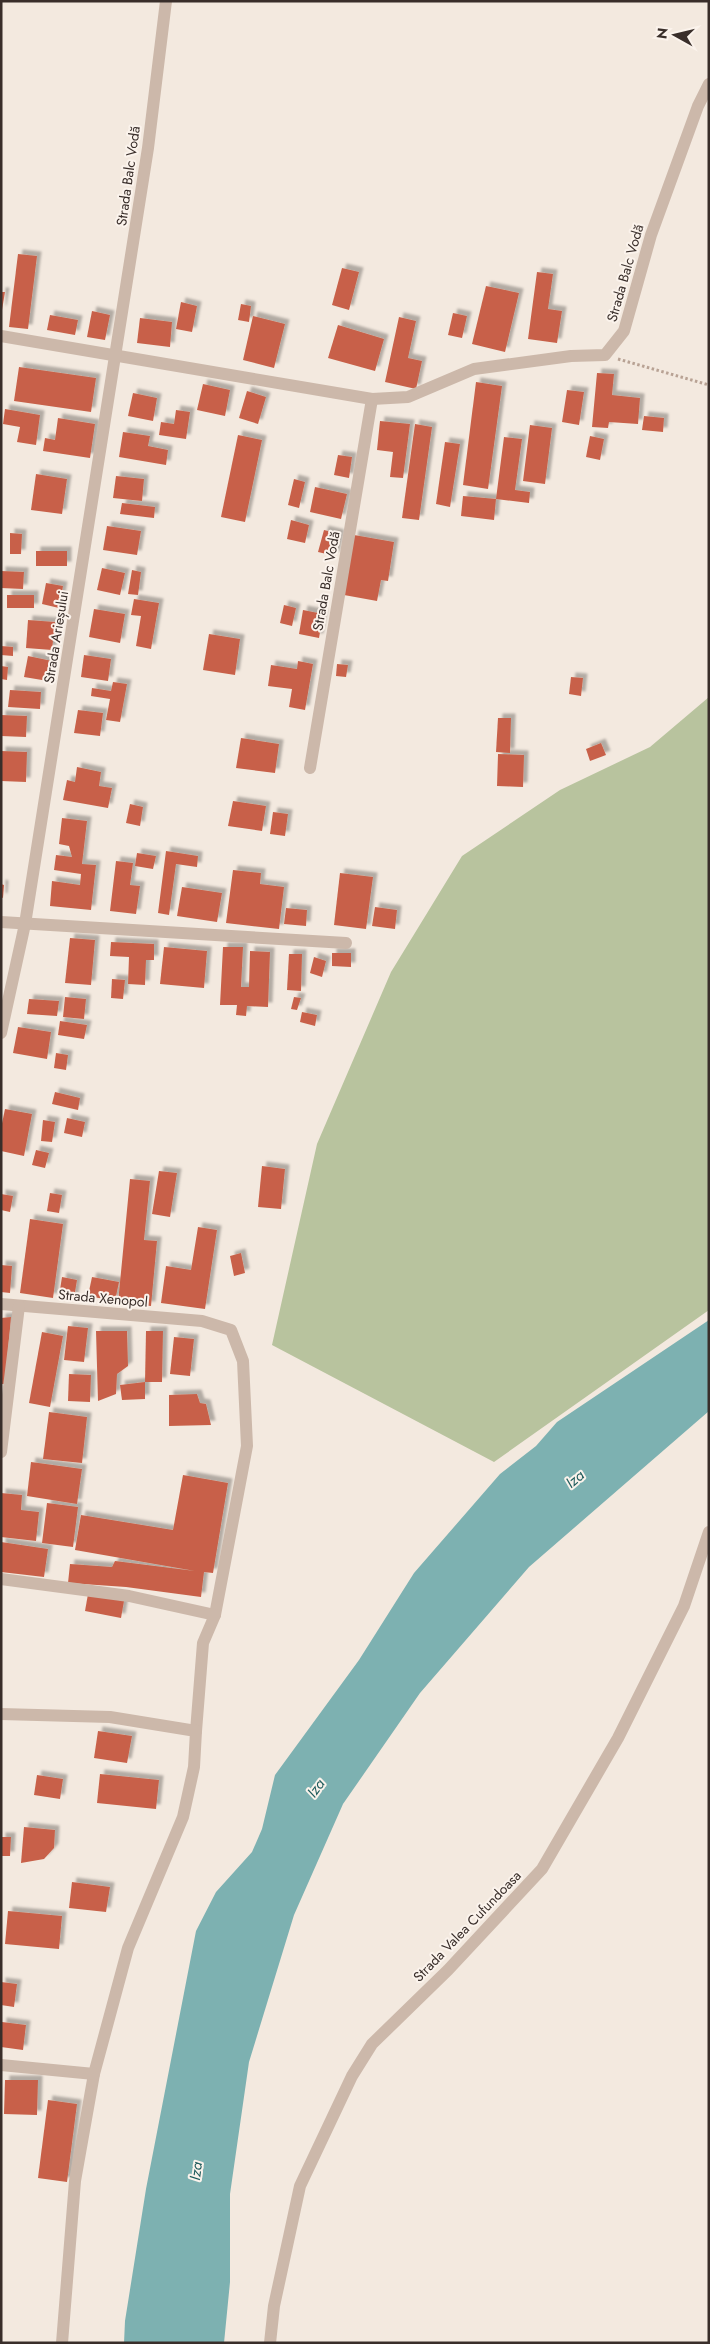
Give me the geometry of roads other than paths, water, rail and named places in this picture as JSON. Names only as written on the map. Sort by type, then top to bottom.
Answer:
[{"type":"street","name":"Strada Balc Vodă","points":[[116,355],[148,148],[166,1]]},
{"type":"street","name":"Strada Balc Vodă","points":[[310,768],[372,399],[408,397],[474,369],[571,356],[605,355],[624,331],[651,235],[698,106],[709,84]]},
{"type":"street","points":[[1,336],[372,399]]},
{"type":"street","name":"Strada Arieșului","points":[[1,1033],[25,924],[116,355]]},
{"type":"street","points":[[1,922],[346,943]]},
{"type":"street","name":"Strada Xenopol","points":[[1,1304],[202,1321],[231,1330],[243,1360],[247,1446],[215,1616]]},
{"type":"street","points":[[1,1452],[19,1306]]},
{"type":"street","name":"Strada Valea Cufundoasa","points":[[270,2343],[274,2306],[300,2186],[352,2076],[372,2044],[448,1970],[542,1869],[618,1738],[684,1606],[709,1532]]},
{"type":"street","points":[[1,1579],[129,1596],[215,1616],[203,1643],[194,1766],[183,1817],[128,1948],[94,2074],[75,2181],[62,2343]]},
{"type":"street","points":[[1,1714],[110,1717],[196,1731]]},
{"type":"street","points":[[1,2065],[94,2074]]},
{"type":"water","name":"Iza","points":[[709,1320],[709,1411],[529,1567],[420,1693],[343,1804],[294,1915],[249,2062],[230,2194],[230,2282],[224,2343],[124,2343],[125,2321],[146,2189],[196,1931],[216,1892],[252,1852],[262,1829],[275,1775],[359,1660],[414,1573],[500,1474],[536,1446],[557,1422]]}]
